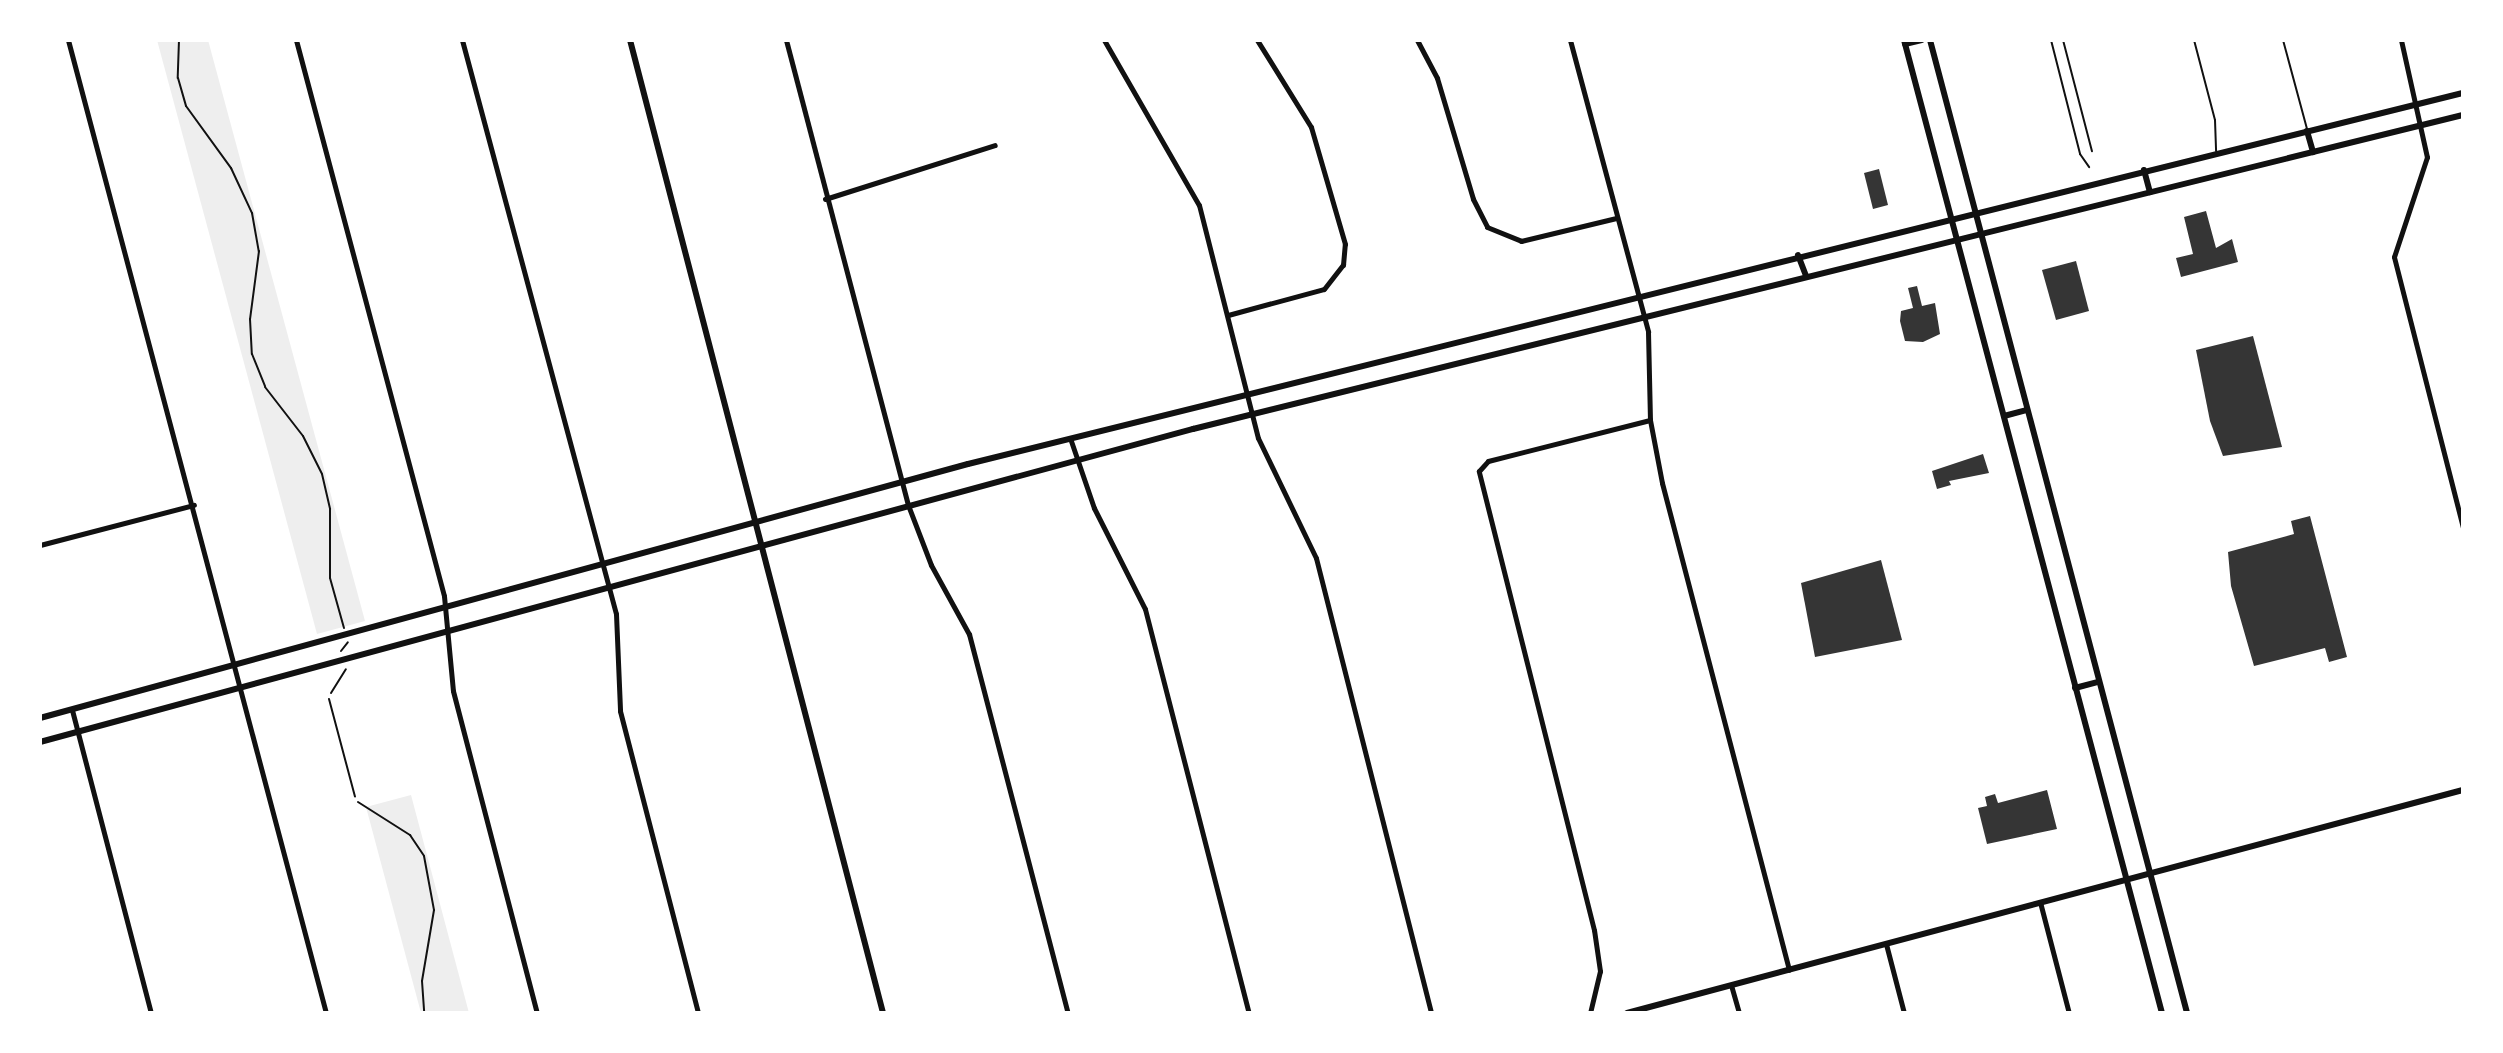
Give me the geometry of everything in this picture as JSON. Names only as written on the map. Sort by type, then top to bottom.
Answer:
[{"type":"main road","points":[[630,40],[764,543],[883,1013]]},
{"type":"main road","points":[[1922,40],[1904,42],[2162,1013]]},
{"type":"main road","points":[[1930,40],[2187,1013]]},
{"type":"main road","points":[[40,718],[1070,437],[2463,93]]},
{"type":"main road","points":[[40,742],[342,657],[1077,459],[2463,115]]},
{"type":"main road","points":[[2307,131],[2313,152]]},
{"type":"main road","points":[[2144,170],[2150,192]]},
{"type":"main road","points":[[1798,255],[1806,276]]},
{"type":"main road","points":[[2004,416],[2026,410]]},
{"type":"main road","points":[[2075,688],[2098,682]]},
{"type":"main road","points":[[1627,1013],[2463,790]]},
{"type":"street","points":[[68,40],[194,505],[326,1013]]},
{"type":"street","points":[[296,40],[446,605],[453,691],[537,1013]]},
{"type":"street","points":[[462,40],[608,585],[618,633],[620,711],[698,1013]]},
{"type":"street","points":[[786,40],[825,199],[908,505],[931,565],[969,634],[1068,1013]]},
{"type":"street","points":[[1104,40],[1190,183],[1228,315],[1252,414],[1271,471],[1314,551],[1431,1013]]},
{"type":"street","points":[[1228,315],[1324,289],[1343,265],[1345,244],[1311,127],[1257,40]]},
{"type":"street","points":[[1417,40],[1437,78],[1473,199],[1487,227],[1521,241],[1616,218]]},
{"type":"street","points":[[1570,40],[1645,316],[1651,355],[1650,420],[1789,970]]},
{"type":"street","points":[[2401,40],[2424,125],[2424,178],[2401,224],[2394,257],[2463,527]]},
{"type":"street","points":[[825,199],[995,145]]},
{"type":"street","points":[[1590,1013],[1600,971],[1594,930],[1479,471],[1488,461],[1650,420]]},
{"type":"street","points":[[1070,437],[1094,508],[1145,609],[1249,1013]]},
{"type":"street","points":[[40,545],[194,505]]},
{"type":"street","points":[[72,710],[151,1013]]},
{"type":"street","points":[[2040,901],[2069,1013]]},
{"type":"street","points":[[1886,944],[1904,1013]]},
{"type":"street","points":[[1731,985],[1739,1013]]},
{"type":"lane","points":[[2051,40],[2080,154],[2089,167]]},
{"type":"lane","points":[[2063,40],[2092,151]]},
{"type":"lane","points":[[2194,40],[2215,120],[2216,153]]},
{"type":"lane","points":[[2283,40],[2307,131]]},
{"type":"lane","points":[[329,699],[355,797]]},
{"type":"path","points":[[179,40],[178,78],[186,106],[239,180],[252,213],[259,251],[250,319],[252,354],[265,387],[303,436],[322,474],[330,509],[330,578],[346,633],[342,657],[346,672],[329,699]]},
{"type":"path","points":[[355,797],[374,817],[410,835],[424,856],[434,910],[422,981],[424,1013]]},
{"type":"shaded area","points":[[157,40],[208,40],[365,621],[317,634]]},
{"type":"shaded area","points":[[411,795],[469,1013],[421,1013],[366,807]]},
{"type":"building","points":[[1879,169],[1888,205],[1873,209],[1864,173]]},
{"type":"building","points":[[2206,211],[2216,248],[2232,239],[2238,262],[2181,277],[2176,258],[2193,254],[2184,217]]},
{"type":"building","points":[[2076,261],[2089,311],[2056,320],[2042,270]]},
{"type":"building","points":[[1917,286],[1922,306],[1935,303],[1940,334],[1923,342],[1905,341],[1900,321],[1901,311],[1913,308],[1908,288]]},
{"type":"building","points":[[2253,336],[2282,447],[2223,456],[2210,421],[2196,350]]},
{"type":"building","points":[[1983,454],[1989,473],[1949,481],[1951,485],[1937,489],[1932,471]]},
{"type":"building","points":[[2310,516],[2347,657],[2329,662],[2325,648],[2254,666],[2231,586],[2228,552],[2294,534],[2291,521]]},
{"type":"building","points":[[1881,560],[1902,640],[1815,657],[1801,583]]},
{"type":"building","points":[[2047,790],[2057,829],[1987,844],[1978,808],[1987,806],[1985,797],[1995,794],[1998,803]]}]
